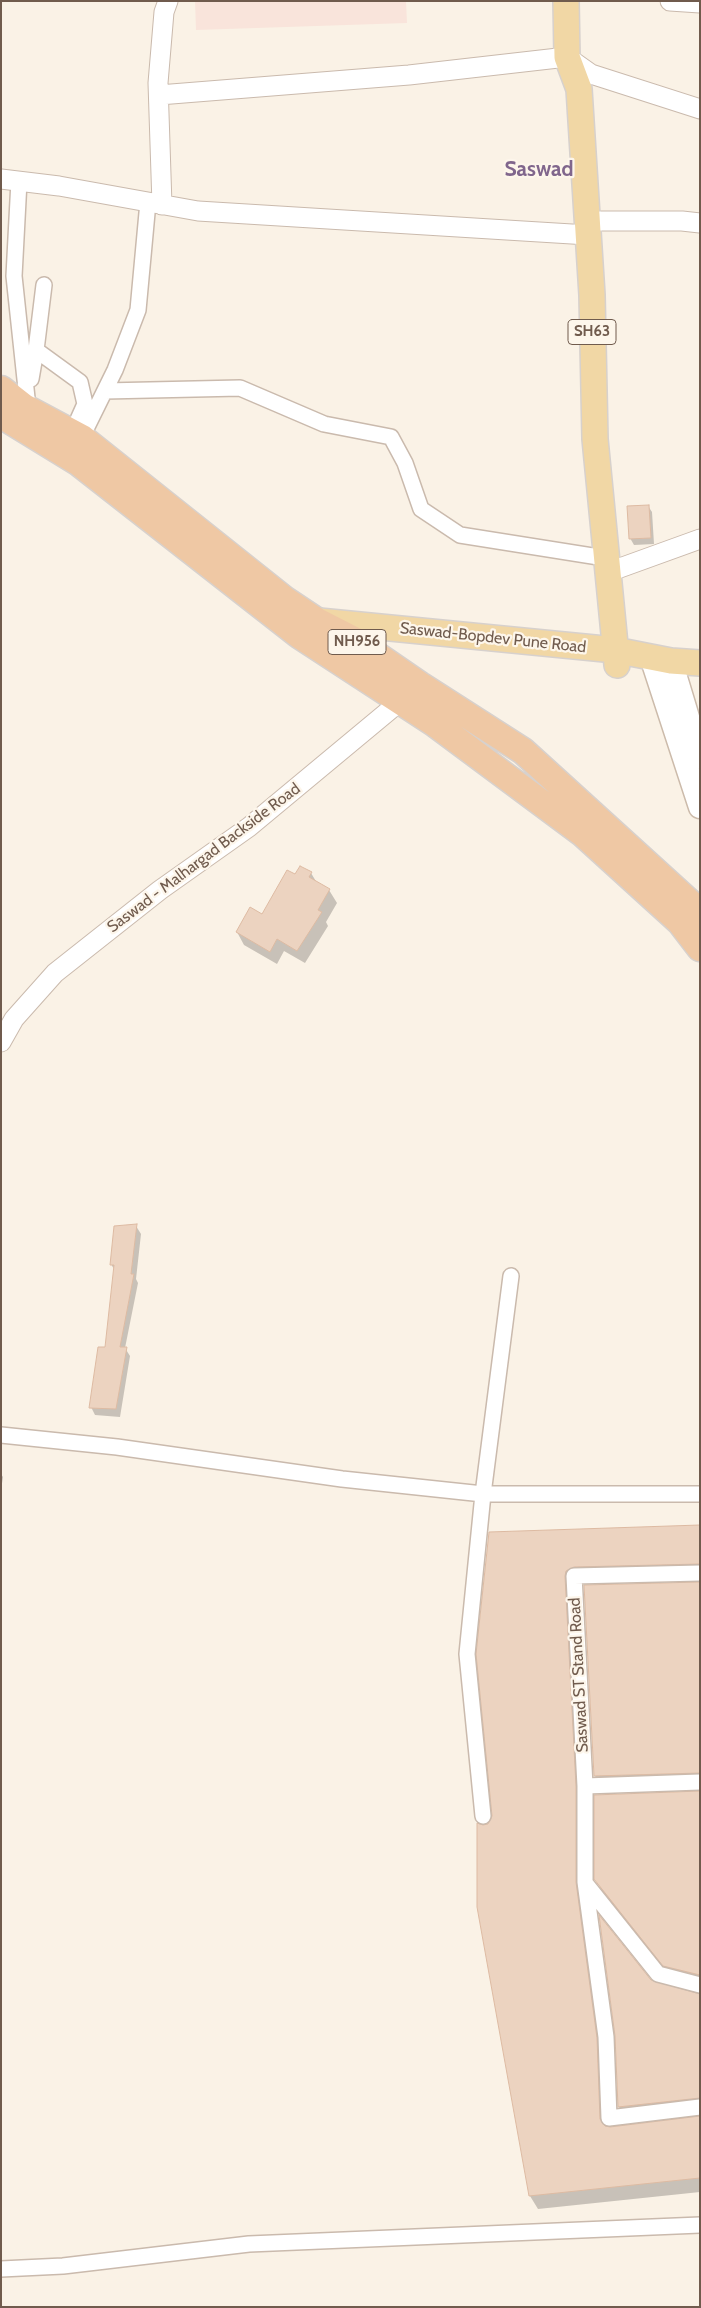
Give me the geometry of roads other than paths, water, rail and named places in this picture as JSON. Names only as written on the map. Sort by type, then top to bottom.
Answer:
[{"type":"highway","name":"NH956","points":[[1,389],[12,413],[75,443],[277,592],[299,625],[356,641],[420,685],[523,751],[690,917]]},
{"type":"highway","name":"NH956","points":[[75,443],[299,625],[400,702],[434,723],[582,833],[690,917]]},
{"type":"highway","points":[[690,917],[700,948]]},
{"type":"main road","name":"SH63","points":[[566,1],[567,57],[579,88],[592,296],[595,438],[616,657]]},
{"type":"main road","name":"Saswad-Bopdev Pune Road","points":[[299,625],[616,657]]},
{"type":"main road","name":"Saswad-Bopdev Pune Road","points":[[356,641],[616,657]]},
{"type":"main road","points":[[616,657],[663,667],[700,678]]},
{"type":"main road","points":[[663,667],[700,663]]},
{"type":"main road","points":[[663,667],[700,757]]},
{"type":"main road","points":[[663,667],[700,807]]},
{"type":"street","points":[[75,443],[105,391],[138,310],[155,204],[158,95],[164,12],[168,1]]},
{"type":"street","points":[[670,1],[700,3]]},
{"type":"street","points":[[158,95],[409,75],[567,57],[591,74],[700,109]]},
{"type":"street","points":[[12,413],[14,276],[10,180],[198,211],[588,228],[682,221],[700,223]]},
{"type":"street","points":[[12,413],[36,350],[44,285]]},
{"type":"street","points":[[36,350],[80,382],[85,404],[75,443]]},
{"type":"street","points":[[105,391],[240,388],[324,424],[391,437],[405,463],[421,509],[460,535],[606,565],[700,539]]},
{"type":"street","name":"Saswad - Malhargad Backside Road","points":[[1,1042],[14,1020],[55,973],[160,890],[249,827],[420,685]]},
{"type":"street","points":[[483,1816],[467,1654],[483,1494],[511,1276]]},
{"type":"street","points":[[1,1435],[117,1447],[342,1479],[483,1494],[700,1494]]},
{"type":"street","name":"Saswad ST Stand Road","points":[[585,1786],[574,1576],[700,1573]]},
{"type":"street","points":[[700,1782],[585,1786],[585,1882],[606,2037],[609,2118],[700,2107]]},
{"type":"street","points":[[585,1882],[658,1974],[700,1985]]},
{"type":"street","points":[[1,2269],[63,2266],[249,2244],[700,2225]]},
{"type":"district","name":"Saswad","points":[[539,170]]}]
